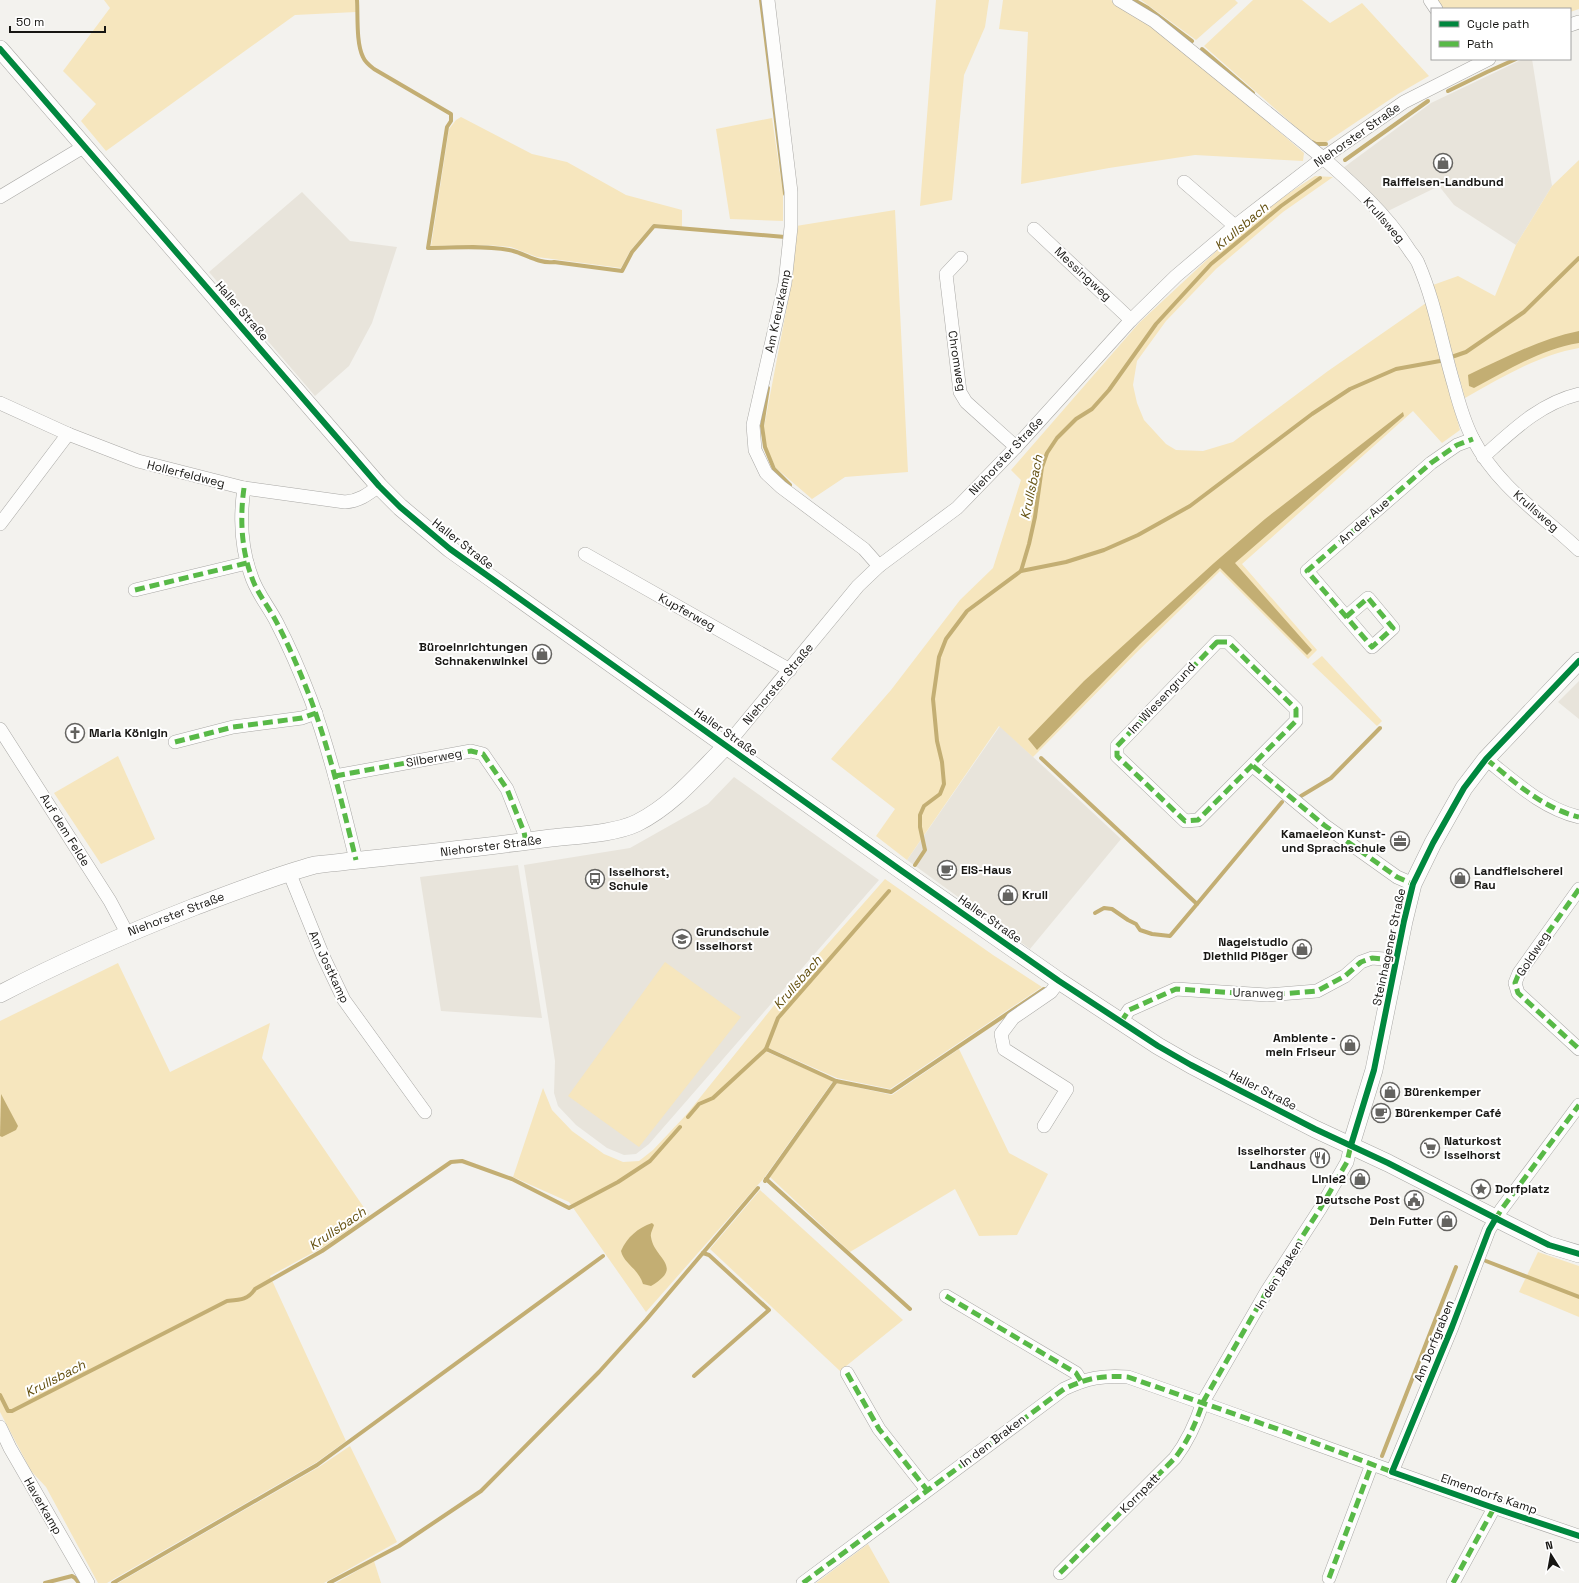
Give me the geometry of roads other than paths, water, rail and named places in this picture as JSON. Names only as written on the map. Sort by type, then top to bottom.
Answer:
[{"type":"street","name":"Am Kreuzkamp","points":[[768,0],[791,192],[791,227],[785,283],[753,425],[755,450],[766,473],[771,478],[864,549],[878,566]]},
{"type":"street","name":"Krullsweg","points":[[1119,0],[1154,21],[1324,158],[1344,176],[1397,231],[1418,262],[1431,302],[1463,418],[1483,457],[1520,499],[1550,523],[1579,550]]},
{"type":"street","name":"Haller Straße","points":[[0,49],[379,486],[420,524],[460,557],[846,832],[1121,1022],[1191,1065],[1350,1145],[1388,1162],[1549,1245],[1579,1254]]},
{"type":"street","name":"Niehorster Straße","points":[[0,994],[35,975],[127,933],[289,872],[315,865],[526,842],[613,830],[635,824],[653,814],[688,786],[726,746],[858,586],[878,566],[957,508],[1016,447],[1131,320],[1176,276],[1235,226],[1324,158],[1404,102],[1468,63],[1484,60]]},
{"type":"street","points":[[0,197],[85,146]]},
{"type":"street","points":[[1184,182],[1235,226]]},
{"type":"street","name":"Messingweg","points":[[1034,229],[1131,320]]},
{"type":"street","name":"Chromweg","points":[[961,258],[946,274],[960,392],[966,402],[1016,447]]},
{"type":"street","points":[[1483,457],[1524,420],[1551,404],[1579,394]]},
{"type":"street","name":"Hollerfeldweg","points":[[0,403],[68,434],[138,461],[244,488],[344,502],[356,501],[365,497],[379,486]]},
{"type":"street","points":[[0,524],[68,434]]},
{"type":"street","name":"An der Aue","points":[[1346,617],[1307,570],[1431,462],[1457,445],[1473,439]]},
{"type":"street","points":[[244,488],[242,504],[243,539],[247,563],[251,576],[277,623],[303,678],[316,713],[335,776],[356,860]]},
{"type":"street","name":"Kupferweg","points":[[585,554],[790,670]]},
{"type":"street","points":[[135,590],[247,563]]},
{"type":"street","name":"Im Wiesengrund","points":[[1217,642],[1228,642],[1296,709],[1296,721],[1253,766],[1198,820],[1186,821],[1117,756],[1117,746],[1217,642]]},
{"type":"street","name":"Steinhagener Straße","points":[[1350,1145],[1374,1070],[1405,914],[1413,884],[1433,843],[1464,788],[1486,759],[1579,661]]},
{"type":"street","points":[[175,742],[233,727],[302,718],[316,713]]},
{"type":"street","name":"Auf dem Felde","points":[[0,729],[106,894],[119,915],[127,933]]},
{"type":"street","name":"Silberweg","points":[[335,776],[471,751],[484,754],[507,789],[524,832],[526,842]]},
{"type":"street","points":[[1486,759],[1536,799],[1555,809],[1579,818]]},
{"type":"street","points":[[1253,766],[1324,825],[1397,877],[1413,884]]},
{"type":"street","name":"Am Jostkamp","points":[[289,872],[305,915],[344,1000],[425,1112]]},
{"type":"street","name":"Goldweg","points":[[1579,889],[1518,973],[1516,983],[1518,993],[1579,1049]]},
{"type":"street","name":"Uranweg","points":[[1121,1022],[1129,1010],[1176,989],[1267,995],[1317,991],[1345,976],[1361,962],[1372,958],[1396,960]]},
{"type":"street","points":[[1044,1126],[1067,1089],[1004,1049],[1001,1034],[1012,1018],[1051,992],[1060,981]]},
{"type":"street","points":[[1496,1218],[1579,1106]]},
{"type":"street","name":"In den Braken","points":[[1203,1402],[1267,1291],[1320,1209],[1343,1169],[1347,1162],[1350,1145]]},
{"type":"street","name":"Am Dorfgraben","points":[[1392,1472],[1452,1327],[1489,1230],[1496,1218]]},
{"type":"street","points":[[946,1296],[1076,1373],[1081,1381]]},
{"type":"street","points":[[847,1373],[879,1429],[927,1490]]},
{"type":"street","name":"In den Braken","points":[[803,1583],[1064,1389],[1081,1381],[1108,1375],[1128,1377],[1203,1402],[1392,1472]]},
{"type":"street","name":"Kornpatt","points":[[1060,1573],[1175,1458],[1184,1445],[1197,1420],[1203,1402]]},
{"type":"street","name":"Haverkamp","points":[[0,1427],[10,1448],[88,1583]]},
{"type":"street","points":[[1329,1578],[1372,1464]]},
{"type":"street","name":"Elmendorfs Kamp","points":[[1392,1472],[1579,1536]]},
{"type":"street","name":"Elmendorfs Kamp","points":[[1453,1583],[1494,1508]]},
{"type":"waterway","points":[[357,0],[359,44],[366,62],[374,69],[451,114],[451,121],[447,127],[428,248],[499,248],[515,251],[542,261],[622,271],[632,252],[654,226],[785,237]]},
{"type":"waterway","points":[[761,0],[785,194]]},
{"type":"waterway","points":[[1134,0],[1148,8],[1192,41]]},
{"type":"waterway","points":[[1202,49],[1253,93]]},
{"type":"waterway","points":[[1448,91],[1514,60]]},
{"type":"waterway","points":[[1345,160],[1428,101]]},
{"type":"waterway","points":[[1312,142],[1316,144],[1326,144]]},
{"type":"waterway","name":"Krullsbach","points":[[915,865],[925,850],[920,827],[920,815],[924,806],[940,794],[944,784],[942,762],[937,741],[933,699],[939,657],[946,639],[967,611],[1021,571],[1035,517],[1042,467],[1047,453],[1057,438],[1076,419],[1092,409],[1109,390],[1156,324],[1211,264],[1281,206],[1320,178]]},
{"type":"waterway","points":[[1021,571],[1066,562],[1104,550],[1138,535],[1190,506],[1312,414],[1350,389],[1396,369],[1440,361],[1466,352],[1524,312],[1579,258]]},
{"type":"waterway","points":[[768,388],[762,426],[765,447],[774,469],[790,485]]},
{"type":"waterway","points":[[1301,796],[1331,778],[1380,728]]},
{"type":"waterway","points":[[1041,758],[1197,904],[1282,802]]},
{"type":"waterway","name":"Krullsbach","points":[[688,1117],[699,1104],[713,1098],[766,1049],[778,1018],[889,891]]},
{"type":"waterway","points":[[1095,913],[1104,908],[1112,909],[1136,924],[1140,930],[1152,934],[1170,936],[1197,904]]},
{"type":"waterway","points":[[766,1049],[836,1081],[891,1092],[1044,989]]},
{"type":"waterway","points":[[765,1181],[836,1081]]},
{"type":"waterway","name":"Krullsbach","points":[[0,1395],[8,1411],[12,1411],[227,1301],[240,1300],[250,1295],[255,1289],[322,1251],[451,1162],[462,1161],[512,1179],[569,1208],[618,1182],[650,1161],[680,1127]]},
{"type":"waterway","points":[[766,1179],[910,1309]]},
{"type":"waterway","points":[[329,1583],[399,1546],[481,1491],[599,1372],[646,1320],[758,1188]]},
{"type":"waterway","points":[[694,1376],[769,1310],[709,1255],[703,1253]]},
{"type":"waterway","points":[[113,1583],[317,1465],[603,1256]]},
{"type":"waterway","points":[[1486,1261],[1579,1297]]},
{"type":"waterway","points":[[1382,1456],[1456,1267]]},
{"type":"waterway","points":[[45,1583],[72,1576],[79,1583]]},
{"type":"place","name":"Raiffeisen-Landbund","points":[[1443,163]]},
{"type":"place","name":"Büroeinrichtungen Schnakenwinkel","points":[[542,654]]},
{"type":"place","name":"Maria Königin","points":[[75,733]]},
{"type":"place","name":"Kamaeleon Kunst- und Sprachschule","points":[[1400,841]]},
{"type":"place","name":"EIS-Haus","points":[[947,870]]},
{"type":"place","name":"Landfleischerei Rau","points":[[1460,878]]},
{"type":"place","name":"Isselhorst, Schule","points":[[595,879]]},
{"type":"place","name":"Krull","points":[[1008,895]]},
{"type":"place","name":"Grundschule Isselhorst","points":[[682,939]]},
{"type":"place","name":"Nagelstudio Diethild Plöger","points":[[1302,949]]},
{"type":"place","name":"Ambiente - mein Friseur","points":[[1350,1045]]},
{"type":"place","name":"Bürenkemper","points":[[1390,1092]]},
{"type":"place","name":"Bürenkemper Café","points":[[1381,1113]]},
{"type":"place","name":"Naturkost Isselhorst","points":[[1430,1148]]},
{"type":"place","name":"Isselhorster Landhaus","points":[[1320,1158]]},
{"type":"place","name":"Linie2","points":[[1360,1179]]},
{"type":"place","name":"Dorfplatz","points":[[1481,1189]]},
{"type":"place","name":"Deutsche Post","points":[[1414,1200]]},
{"type":"place","name":"Dein Futter","points":[[1447,1221]]}]
